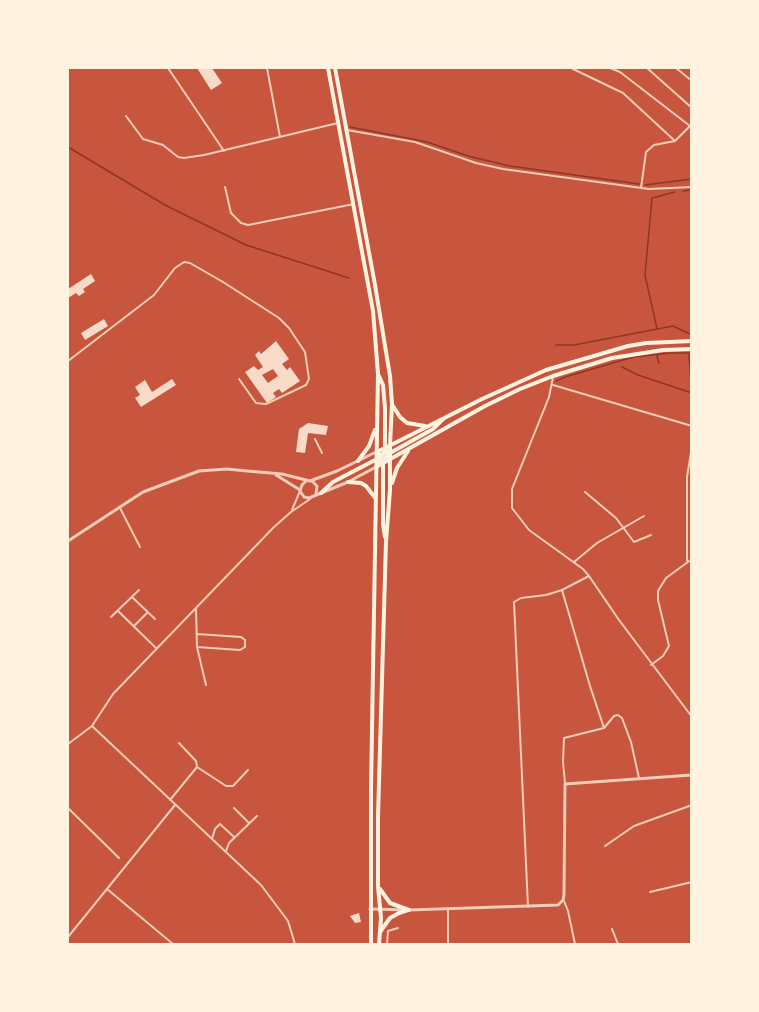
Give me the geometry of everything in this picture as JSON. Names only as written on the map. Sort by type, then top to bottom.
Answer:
[{"type":"main road","points":[[328,68],[373,311],[378,374],[377,427],[386,542]]},
{"type":"main road","points":[[335,68],[381,317],[392,404],[388,450]]},
{"type":"main road","points":[[371,945],[376,467],[380,459],[388,450],[425,426],[523,380],[576,361],[646,343],[692,340]]},
{"type":"main road","points":[[380,459],[391,460],[485,406],[553,376],[612,358],[663,350],[692,349]]},
{"type":"main road","points":[[378,374],[383,386],[388,450],[391,460],[386,542],[378,885],[379,945]]},
{"type":"main road","points":[[392,404],[407,423],[425,426]]},
{"type":"main road","points":[[318,494],[333,482],[380,459],[388,450],[433,429],[443,419]]},
{"type":"main road","points":[[358,461],[369,446],[377,427]]},
{"type":"main road","points":[[390,490],[398,468],[408,451]]},
{"type":"main road","points":[[348,482],[361,483],[376,500]]},
{"type":"main road","points":[[378,885],[387,901],[409,910]]},
{"type":"main road","points":[[379,933],[390,918],[409,910]]},
{"type":"street","points":[[168,68],[224,151]]},
{"type":"street","points":[[267,68],[280,137]]},
{"type":"street","points":[[571,68],[623,93],[675,141]]},
{"type":"street","points":[[610,68],[620,72],[691,125],[675,141],[654,145],[646,152],[640,188]]},
{"type":"street","points":[[647,68],[692,108]]},
{"type":"street","points":[[676,68],[692,81]]},
{"type":"street","points":[[126,116],[143,139],[163,145],[178,157],[184,158],[224,151],[338,123]]},
{"type":"street","points":[[346,130],[416,142],[476,164],[640,188],[692,187]]},
{"type":"street","points":[[225,187],[231,213],[241,223],[248,225],[354,204]]},
{"type":"street","points":[[68,361],[154,295],[175,268],[184,262],[215,277],[279,318],[289,328],[305,352],[309,379],[306,385],[266,404],[256,403],[239,379]]},
{"type":"street","points":[[553,376],[553,385],[512,489],[511,500],[515,513],[530,530],[574,562],[589,576],[651,665],[692,717]]},
{"type":"street","points":[[553,385],[692,426]]},
{"type":"street","points":[[315,439],[322,453]]},
{"type":"street","points":[[687,561],[687,477],[692,446]]},
{"type":"street","points":[[291,512],[301,486],[308,481],[358,461],[380,459]]},
{"type":"street","points":[[68,744],[92,726],[113,694],[274,527],[291,512],[318,494],[376,467]]},
{"type":"street","points":[[68,541],[143,492],[199,471],[227,469],[275,474],[308,481],[317,486],[318,494]]},
{"type":"street","points":[[275,474],[300,490],[304,497],[312,498]]},
{"type":"street","points":[[585,492],[616,518],[634,542],[651,535]]},
{"type":"street","points":[[120,508],[140,547]]},
{"type":"street","points":[[574,562],[597,543],[644,516]]},
{"type":"street","points":[[651,665],[663,656],[669,646],[658,591],[666,578],[692,559]]},
{"type":"street","points":[[528,907],[514,602],[521,598],[546,595],[562,590],[589,576]]},
{"type":"street","points":[[111,617],[139,590]]},
{"type":"street","points":[[562,590],[604,728]]},
{"type":"street","points":[[132,597],[154,619]]},
{"type":"street","points":[[196,609],[197,647],[206,685]]},
{"type":"street","points":[[118,611],[156,648]]},
{"type":"street","points":[[134,626],[148,612]]},
{"type":"street","points":[[196,634],[241,637],[245,647],[240,650],[197,647]]},
{"type":"street","points":[[575,945],[568,911],[563,900],[565,784],[562,762],[564,738],[604,728],[614,716],[618,715],[622,718],[631,742],[639,778]]},
{"type":"street","points":[[92,726],[261,885],[288,921],[295,945]]},
{"type":"street","points":[[179,743],[196,762],[197,767],[229,786],[233,786],[248,770]]},
{"type":"street","points":[[170,800],[197,767]]},
{"type":"street","points":[[565,784],[692,775]]},
{"type":"street","points":[[68,937],[175,805]]},
{"type":"street","points":[[604,846],[634,826],[692,805]]},
{"type":"street","points":[[68,808],[119,858]]},
{"type":"street","points":[[234,808],[249,823]]},
{"type":"street","points":[[226,851],[234,837],[257,816]]},
{"type":"street","points":[[212,839],[215,829],[220,824],[234,837]]},
{"type":"street","points":[[650,892],[692,882]]},
{"type":"street","points":[[106,889],[173,945]]},
{"type":"street","points":[[370,909],[528,907],[558,905],[563,900]]},
{"type":"street","points":[[448,908],[448,945]]},
{"type":"street","points":[[387,945],[388,931],[398,928]]},
{"type":"street","points":[[612,929],[618,945]]},
{"type":"building","points":[[197,68],[212,68],[222,83],[211,90]]},
{"type":"building","points":[[91,274],[95,281],[83,289],[85,292],[79,296],[76,293],[68,298],[68,289]]},
{"type":"building","points":[[104,319],[108,326],[85,340],[81,333]]},
{"type":"building","points":[[276,341],[289,359],[282,364],[287,370],[290,367],[300,381],[282,393],[279,389],[273,393],[276,397],[267,403],[245,372],[254,366],[258,370],[263,367],[255,355],[259,351],[261,354]],"holes":[[[273,369],[278,376],[268,383],[262,375]]]},
{"type":"building","points":[[172,379],[176,385],[141,407],[135,398],[140,395],[135,387],[145,380],[152,392]]},
{"type":"building","points":[[308,423],[328,426],[326,435],[308,433],[305,453],[296,452],[299,429]]},
{"type":"building","points":[[359,913],[361,922],[355,923],[350,916]]},
{"type":"waterway","points":[[350,127],[427,142],[468,156],[510,166],[639,184]]},
{"type":"waterway","points":[[68,147],[165,205],[246,245],[349,278]]},
{"type":"waterway","points":[[645,185],[692,179]]},
{"type":"waterway","points":[[683,191],[692,190]]},
{"type":"waterway","points":[[657,329],[645,275],[652,198],[675,192]]},
{"type":"waterway","points":[[556,345],[574,345],[673,326],[692,335]]},
{"type":"waterway","points":[[556,381],[633,357],[692,353]]},
{"type":"waterway","points":[[689,354],[691,383]]},
{"type":"waterway","points":[[657,356],[659,363]]},
{"type":"waterway","points":[[622,367],[638,375],[692,393]]}]
